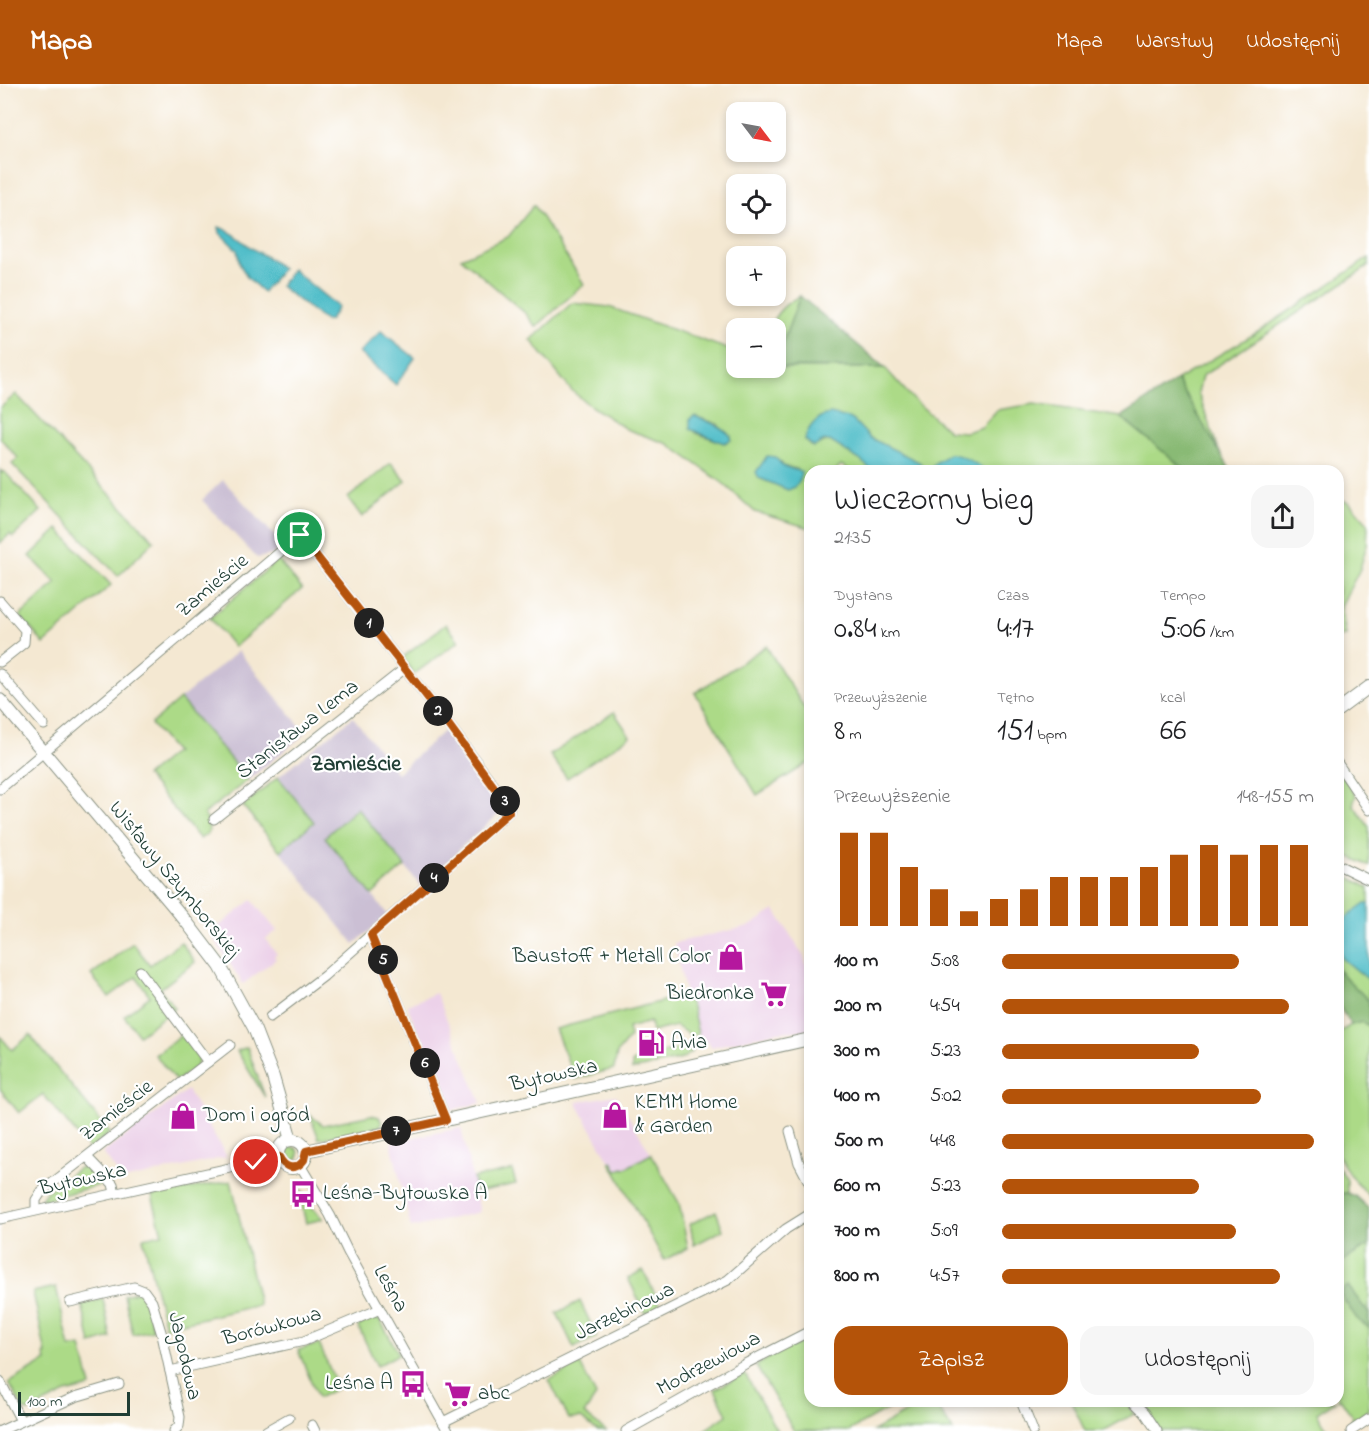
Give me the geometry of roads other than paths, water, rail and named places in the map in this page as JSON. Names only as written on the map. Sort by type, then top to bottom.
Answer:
[{"type":"main road","points":[[1344,706],[1369,687]]},
{"type":"main road","name":"Wisławy Szymborskiej","points":[[0,700],[185,920],[220,966],[254,1028],[273,1077],[291,1140]]},
{"type":"main road","name":"Bytowska","points":[[306,1151],[804,1041]]},
{"type":"main road","points":[[291,1140],[300,1143],[306,1151],[305,1158],[300,1165],[287,1166],[279,1157],[281,1146],[291,1140]]},
{"type":"street","name":"Zamieście","points":[[0,789],[300,535],[499,792],[509,812],[324,976],[270,1017]]},
{"type":"street","points":[[0,601],[25,630],[24,643],[0,662]]},
{"type":"street","name":"Stanisława Lema","points":[[214,819],[404,669]]},
{"type":"street","points":[[0,674],[44,725]]},
{"type":"street","points":[[1344,772],[1368,805]]},
{"type":"street","points":[[1344,868],[1369,880]]},
{"type":"street","points":[[371,935],[446,1120]]},
{"type":"street","points":[[140,971],[208,1062]]},
{"type":"street","name":"Zamieście","points":[[36,1210],[36,1200],[42,1191],[230,1046]]},
{"type":"street","points":[[790,1131],[804,1173]]},
{"type":"street","points":[[87,1157],[113,1185],[115,1193]]},
{"type":"street","name":"Bytowska","points":[[0,1218],[279,1157]]},
{"type":"street","name":"Leśna","points":[[300,1165],[330,1215],[348,1252],[448,1431]]},
{"type":"street","name":"Jarzębinowa","points":[[443,1422],[728,1280],[786,1230],[804,1218]]},
{"type":"street","name":"Jagodowa","points":[[70,1302],[134,1287],[144,1291],[152,1302],[170,1371],[180,1418],[174,1431]]},
{"type":"street","name":"Borówkowa","points":[[170,1371],[304,1341],[380,1309]]},
{"type":"street","name":"Modrzewiowa","points":[[626,1431],[745,1364],[804,1334]]},
{"type":"street","points":[[0,1381],[21,1421]]},
{"type":"street","points":[[0,1431],[75,1397],[119,1384]]},
{"type":"street","points":[[1023,1407],[1033,1431]]},
{"type":"street","points":[[1139,1407],[1157,1431]]},
{"type":"street","points":[[266,1431],[290,1418]]},
{"type":"street","points":[[1351,1431],[1369,1419]]},
{"type":"water","points":[[219,227],[235,235],[282,269],[263,292],[248,278],[240,265],[237,250],[220,233]]},
{"type":"water","points":[[292,269],[338,307],[330,320],[325,321],[280,286]]},
{"type":"water","points":[[381,331],[415,358],[396,385],[359,353]]},
{"type":"water","points":[[825,415],[849,418],[870,438],[922,465],[866,465],[830,441],[824,441],[814,447],[805,440],[808,431],[813,423]]},
{"type":"water","points":[[694,416],[722,429],[731,436],[731,440],[724,443],[690,429],[690,419]]},
{"type":"water","points":[[949,454],[954,454],[977,465],[934,465]]},
{"type":"water","points":[[767,456],[775,457],[783,466],[801,472],[801,478],[796,485],[788,490],[759,478],[756,472]]},
{"type":"water","points":[[1365,904],[1369,904],[1369,980],[1344,960],[1344,921]]},
{"type":"place","name":"Baustoff + Metall Color","points":[[731,957]]},
{"type":"place","name":"Biedronka","points":[[774,994]]},
{"type":"place","name":"Avia","points":[[651,1043]]},
{"type":"place","name":"KEMM Home & Garden","points":[[615,1115]]},
{"type":"place","name":"Dom i ogród","points":[[183,1116]]},
{"type":"place","name":"Leśna-Bytowska A","points":[[303,1194]]},
{"type":"place","name":"Leśna A","points":[[413,1384]]},
{"type":"place","name":"abc","points":[[458,1394]]},
{"type":"district","name":"Zamieście","points":[[356,765]]}]
